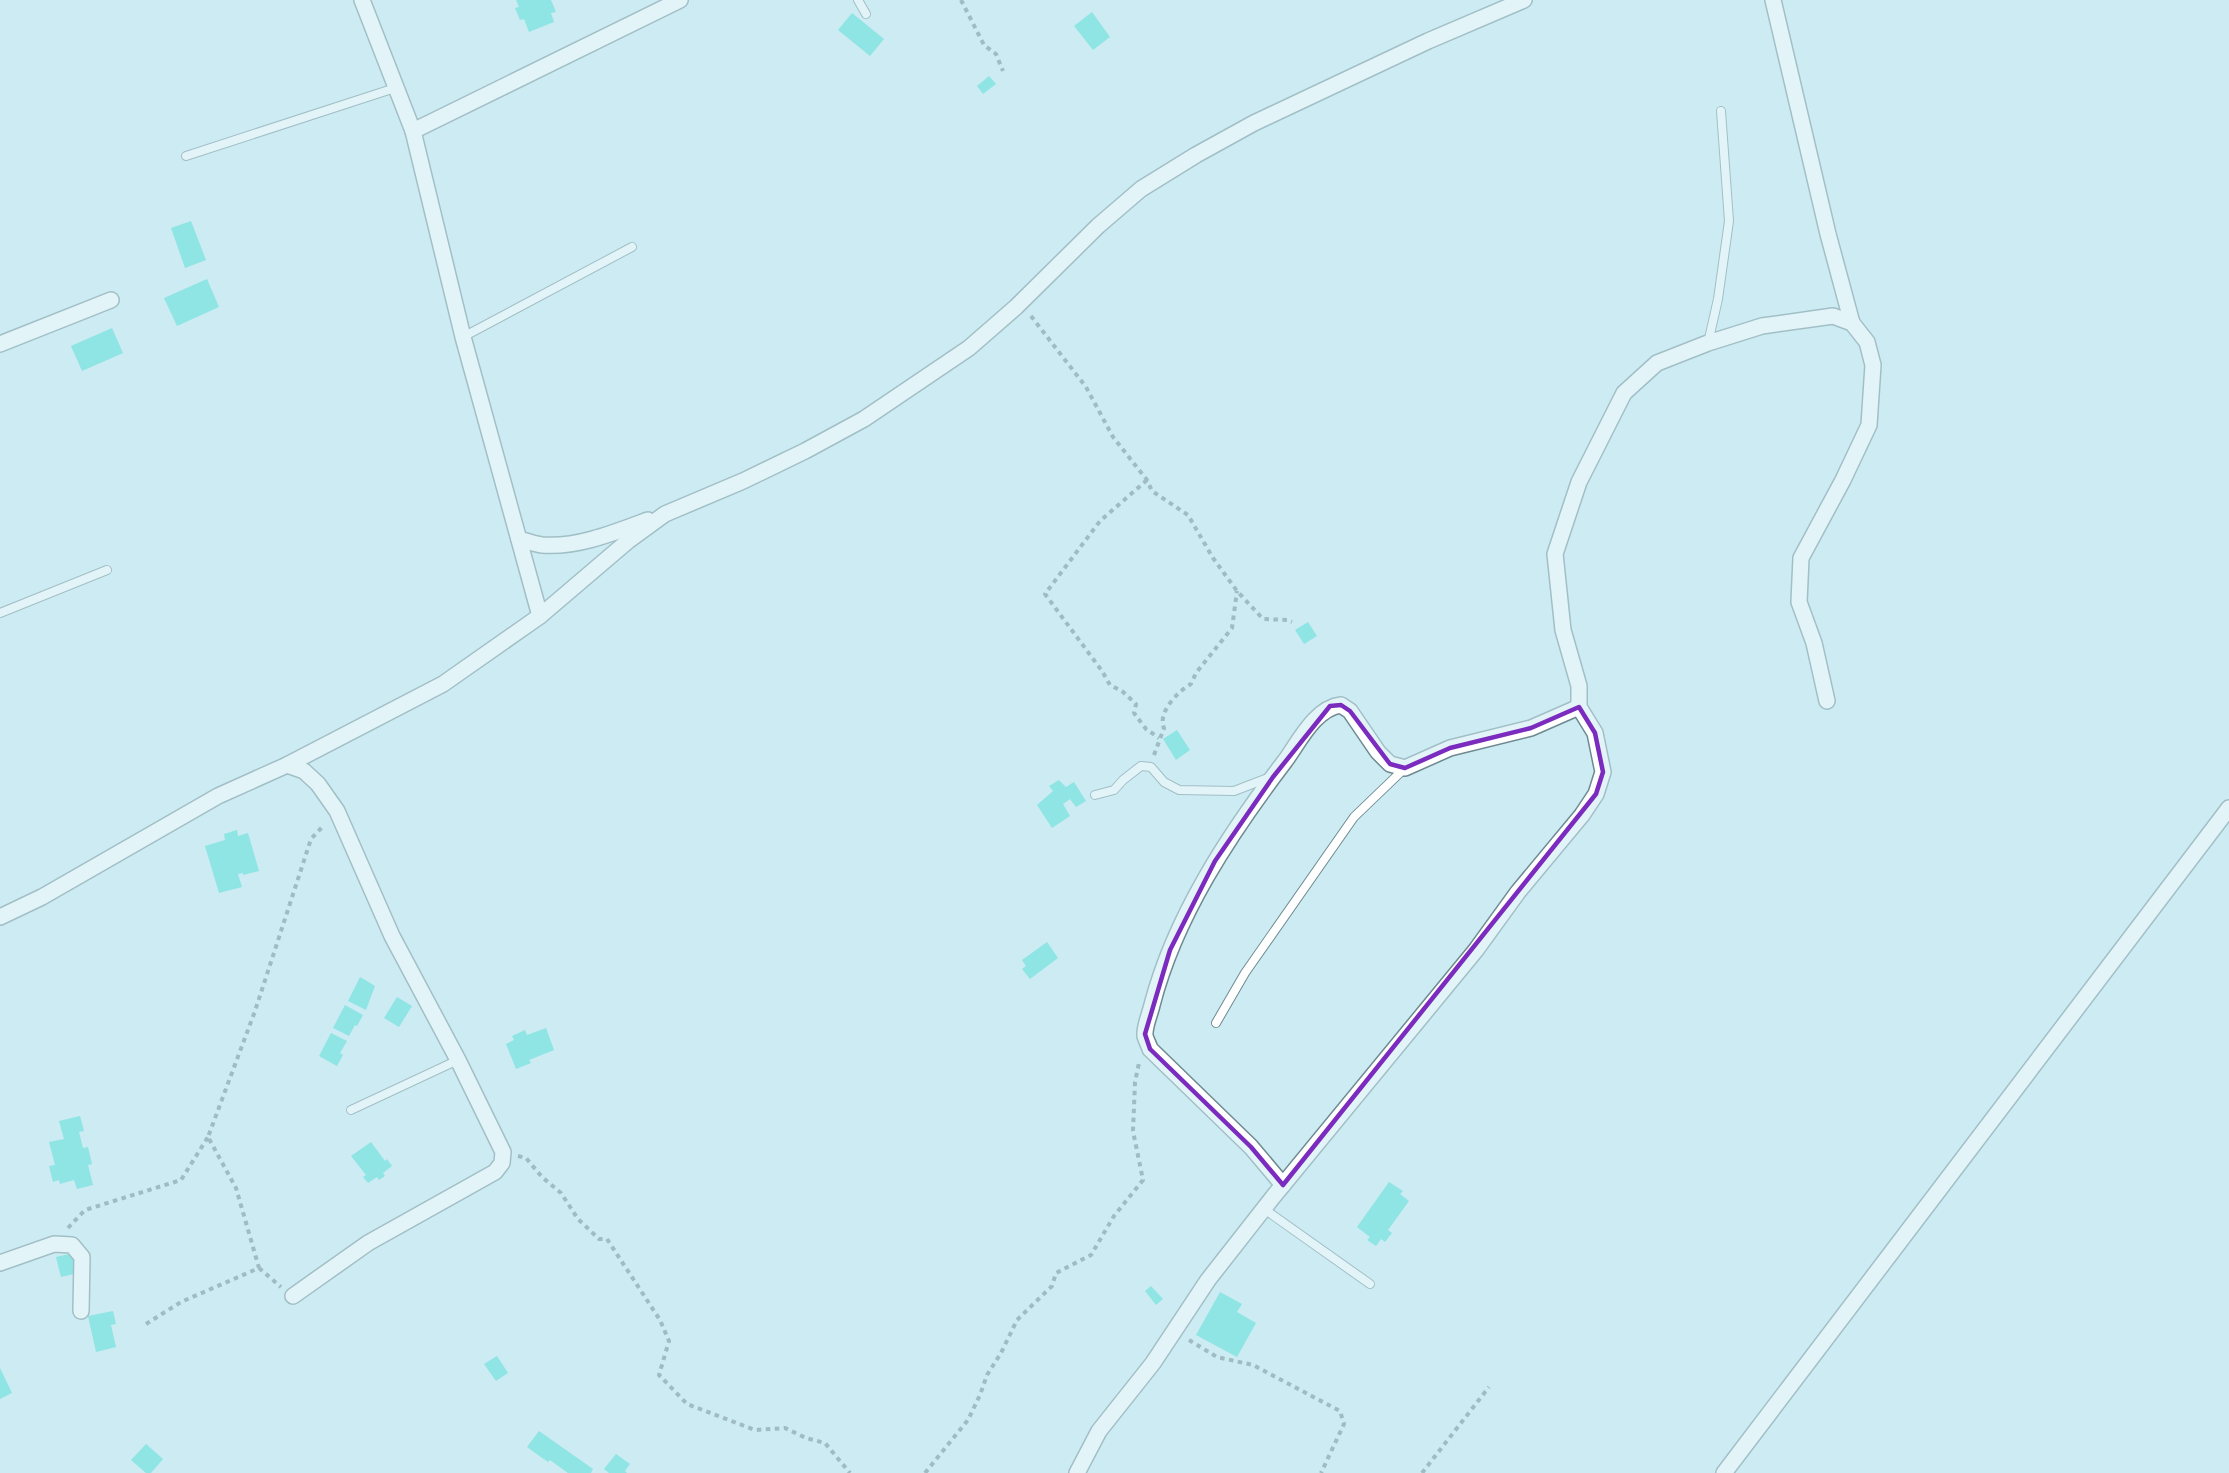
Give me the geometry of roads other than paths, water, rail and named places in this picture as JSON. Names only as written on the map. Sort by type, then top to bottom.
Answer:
[{"type":"street","points":[[363,0],[413,132],[463,337],[540,616]]},
{"type":"street","points":[[413,132],[680,0]]},
{"type":"street","points":[[519,539],[540,545],[560,545],[622,530],[665,514],[805,452],[864,418],[969,348],[1016,307],[1098,226],[1141,189],[1254,123],[1428,41],[1524,0]]},
{"type":"street","points":[[1773,0],[1828,234],[1852,323],[1867,342],[1873,365],[1869,425],[1843,480],[1801,558],[1799,602],[1814,643],[1827,700]]},
{"type":"street","points":[[0,344],[111,300]]},
{"type":"street","points":[[1077,1473],[1099,1431],[1153,1363],[1208,1281],[1282,1185],[1418,1023],[1476,950],[1518,892],[1582,815],[1596,794],[1603,772],[1595,733],[1579,708],[1579,686],[1563,630],[1555,554],[1579,482],[1624,393],[1657,363],[1708,343],[1762,326],[1833,316],[1852,323]]},
{"type":"street","points":[[0,916],[42,897],[218,796],[287,765],[442,684],[540,616],[628,541],[665,514]]},
{"type":"street","points":[[1282,1185],[1251,1147],[1150,1049],[1145,1034],[1155,994],[1170,950],[1215,861],[1273,777],[1320,714],[1330,706],[1341,705],[1350,711],[1378,752],[1390,764],[1405,768],[1450,748],[1531,728],[1579,708]]},
{"type":"street","points":[[287,765],[304,771],[318,784],[337,811],[392,936],[458,1060],[503,1152],[502,1163],[495,1172],[368,1243],[293,1296]]},
{"type":"street","points":[[1724,1473],[2229,808]]},
{"type":"street","points":[[0,1263],[54,1244],[72,1245],[82,1257],[81,1311]]},
{"type":"lane","points":[[858,0],[866,14]]},
{"type":"lane","points":[[186,156],[395,88]]},
{"type":"lane","points":[[1708,343],[1718,299],[1729,221],[1721,111]]},
{"type":"lane","points":[[463,337],[632,247]]},
{"type":"lane","points":[[0,613],[107,570]]},
{"type":"lane","points":[[1095,795],[1114,790],[1141,766],[1151,767],[1164,783],[1179,790],[1233,791],[1273,777]]},
{"type":"lane","points":[[1216,1023],[1245,973],[1354,817],[1405,768]]},
{"type":"lane","points":[[351,1110],[458,1060]]},
{"type":"lane","points":[[1264,1209],[1370,1284]]}]
